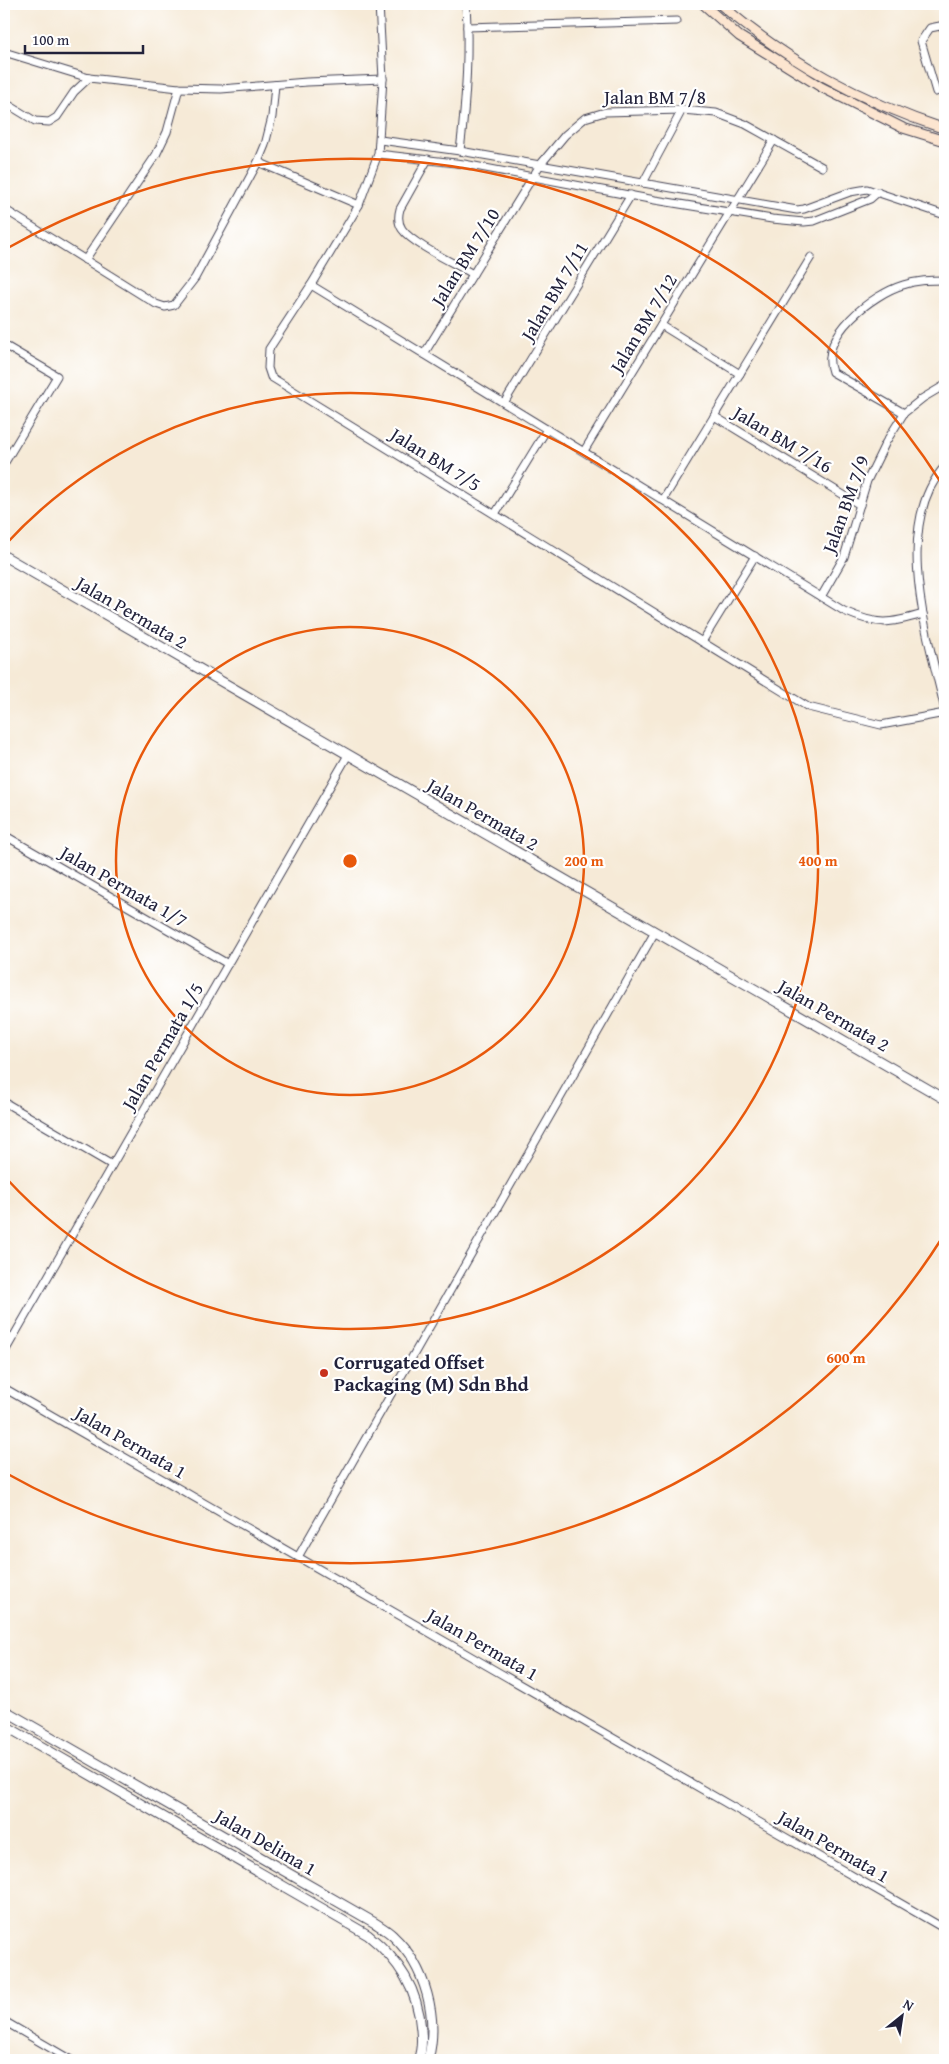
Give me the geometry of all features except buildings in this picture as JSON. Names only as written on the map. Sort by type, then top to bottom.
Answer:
[{"type":"main road","points":[[703,4],[739,36],[821,87],[903,128],[945,141]]},
{"type":"main road","points":[[720,4],[747,27],[788,56],[823,76],[877,104],[945,129]]},
{"type":"street","name":"Jalan BM 7/5","points":[[379,4],[383,79],[378,154],[359,205],[269,350],[268,368],[271,377],[808,707],[881,725],[945,711]]},
{"type":"street","points":[[460,151],[465,111],[466,4]]},
{"type":"street","points":[[467,27],[677,21]]},
{"type":"street","points":[[936,92],[921,41],[930,28],[945,25]]},
{"type":"street","points":[[4,52],[89,78],[179,88],[221,89],[383,79]]},
{"type":"street","points":[[4,102],[34,121],[49,122],[57,117],[74,92],[89,78]]},
{"type":"street","points":[[4,209],[156,304],[165,307],[174,305],[196,278],[258,162],[270,131],[275,85]]},
{"type":"street","points":[[85,260],[156,155],[167,132],[179,88]]},
{"type":"street","points":[[643,183],[682,110]]},
{"type":"street","name":"Jalan BM 7/8","points":[[534,177],[540,165],[564,135],[585,118],[606,112],[682,110],[716,113],[733,119],[822,167]]},
{"type":"street","points":[[380,140],[460,151],[799,210],[867,188],[945,215]]},
{"type":"street","name":"Jalan BM 7/12","points":[[584,451],[774,140]]},
{"type":"street","points":[[378,154],[428,159],[772,219],[810,222],[870,200],[878,192]]},
{"type":"street","points":[[428,159],[400,209],[399,218],[401,226],[406,233],[422,245],[473,274]]},
{"type":"street","points":[[258,162],[359,205]]},
{"type":"street","name":"Jalan BM 7/10","points":[[424,354],[534,177]]},
{"type":"street","name":"Jalan BM 7/11","points":[[504,403],[631,195]]},
{"type":"street","points":[[663,500],[811,257]]},
{"type":"street","points":[[904,413],[832,372],[829,364],[832,347],[838,335],[869,302],[904,285],[920,281],[945,280]]},
{"type":"street","points":[[311,285],[844,611],[876,622],[893,623],[923,614]]},
{"type":"street","points":[[661,325],[740,374]]},
{"type":"street","points":[[4,344],[57,376],[4,464]]},
{"type":"street","name":"Jalan BM 7/9","points":[[822,597],[844,557],[876,461],[904,413],[923,398],[945,385]]},
{"type":"street","name":"Jalan BM 7/16","points":[[714,416],[860,505]]},
{"type":"street","points":[[495,514],[547,429]]},
{"type":"street","points":[[945,466],[934,480],[925,500],[921,515],[917,563],[923,614],[945,711]]},
{"type":"street","name":"Jalan Permata 2","points":[[4,556],[945,1099]]},
{"type":"street","points":[[702,642],[755,556]]},
{"type":"street","name":"Jalan Permata 1/5","points":[[4,1353],[348,755]]},
{"type":"street","name":"Jalan Permata 1/7","points":[[4,835],[228,964]]},
{"type":"street","points":[[298,1557],[655,932]]},
{"type":"street","points":[[4,1102],[112,1165]]},
{"type":"street","name":"Jalan Permata 1","points":[[4,1388],[945,1929]]},
{"type":"street","name":"Jalan Delima 1","points":[[4,1710],[375,1923],[393,1936],[412,1960],[424,1984],[432,2011],[433,2034],[428,2060]]},
{"type":"street","name":"Jalan Delima 1","points":[[4,1725],[368,1935],[386,1949],[412,1986],[422,2040],[418,2060]]},
{"type":"street","points":[[4,2021],[71,2060]]},
{"type":"place","name":"Corrugated Offset Packaging (M) Sdn Bhd","points":[[324,1373]]}]
